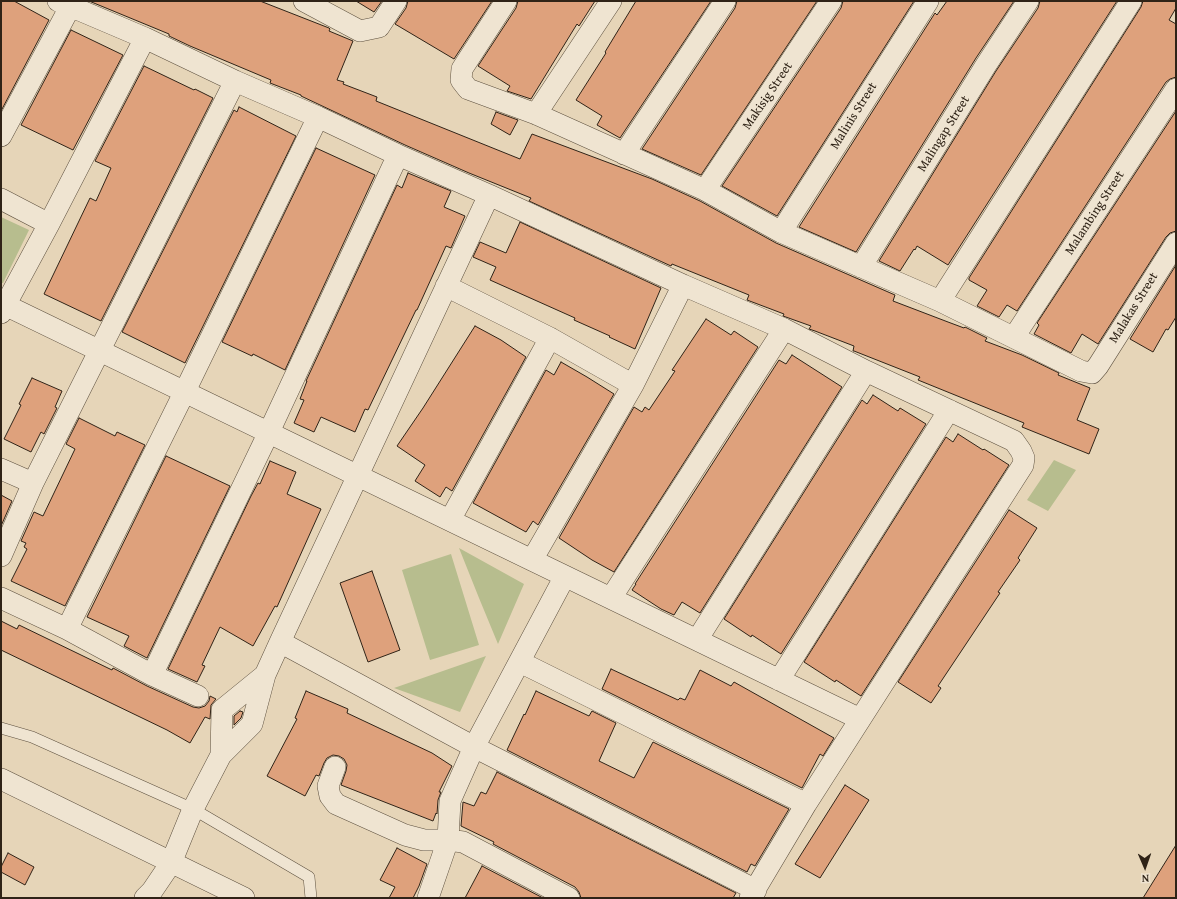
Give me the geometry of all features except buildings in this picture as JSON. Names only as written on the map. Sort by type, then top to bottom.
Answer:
[{"type":"street","points":[[304,1],[360,31],[379,27],[396,1]]},
{"type":"street","points":[[506,1],[462,69],[461,80],[468,89],[536,114],[705,190],[780,232],[940,300],[1014,337]]},
{"type":"street","points":[[536,114],[611,1]]},
{"type":"street","points":[[624,154],[725,1]]},
{"type":"street","name":"Makisig Street","points":[[705,190],[831,1]]},
{"type":"street","name":"Malinis Street","points":[[780,232],[928,1]]},
{"type":"street","name":"Malingap Street","points":[[861,267],[982,71],[1028,1]]},
{"type":"street","points":[[940,300],[1131,1]]},
{"type":"street","points":[[1,136],[64,4],[145,38],[235,81],[318,117],[683,285],[784,329],[866,372],[1014,441],[1024,458],[1023,465],[806,804],[753,894],[474,747],[280,642]]},
{"type":"street","points":[[145,38],[49,224],[3,307],[100,350],[860,719]]},
{"type":"street","points":[[1,556],[33,483],[235,81]]},
{"type":"street","name":"Malambing Street","points":[[1014,337],[1176,89]]},
{"type":"street","points":[[66,629],[185,391],[318,117]]},
{"type":"street","points":[[152,675],[269,432],[398,155]]},
{"type":"street","points":[[149,896],[171,863],[193,809],[221,755],[252,724],[266,675],[280,642],[489,195]]},
{"type":"street","points":[[1,199],[49,224]]},
{"type":"street","name":"Malakas Street","points":[[1014,337],[1081,370],[1092,373],[1176,243]]},
{"type":"street","points":[[532,560],[632,385],[683,285]]},
{"type":"street","points":[[446,286],[550,338],[632,385]]},
{"type":"street","points":[[611,598],[784,329]]},
{"type":"street","points":[[450,520],[550,338]]},
{"type":"street","points":[[697,640],[866,372]]},
{"type":"street","points":[[779,680],[949,410]]},
{"type":"street","points":[[1,469],[33,483]]},
{"type":"street","points":[[428,898],[448,840],[450,802],[474,747],[565,576]]},
{"type":"street","points":[[1,598],[66,629],[152,675],[198,696]]},
{"type":"street","points":[[520,662],[806,804]]},
{"type":"street","points":[[221,755],[222,710],[266,675]]},
{"type":"street","points":[[335,767],[328,786],[330,796],[336,804],[405,835],[424,840],[464,842],[569,898]]},
{"type":"street","points":[[1,779],[244,898]]},
{"type":"lane","points":[[1,728],[32,737],[193,809],[310,877],[311,898]]},
{"type":"green space","points":[[1,217],[29,230],[3,283],[1,283]]},
{"type":"green space","points":[[1054,460],[1076,470],[1048,511],[1027,500]]},
{"type":"green space","points":[[459,548],[524,584],[498,644],[479,598]]},
{"type":"green space","points":[[451,554],[479,645],[430,660],[402,570]]},
{"type":"green space","points":[[486,656],[460,712],[394,688]]}]
